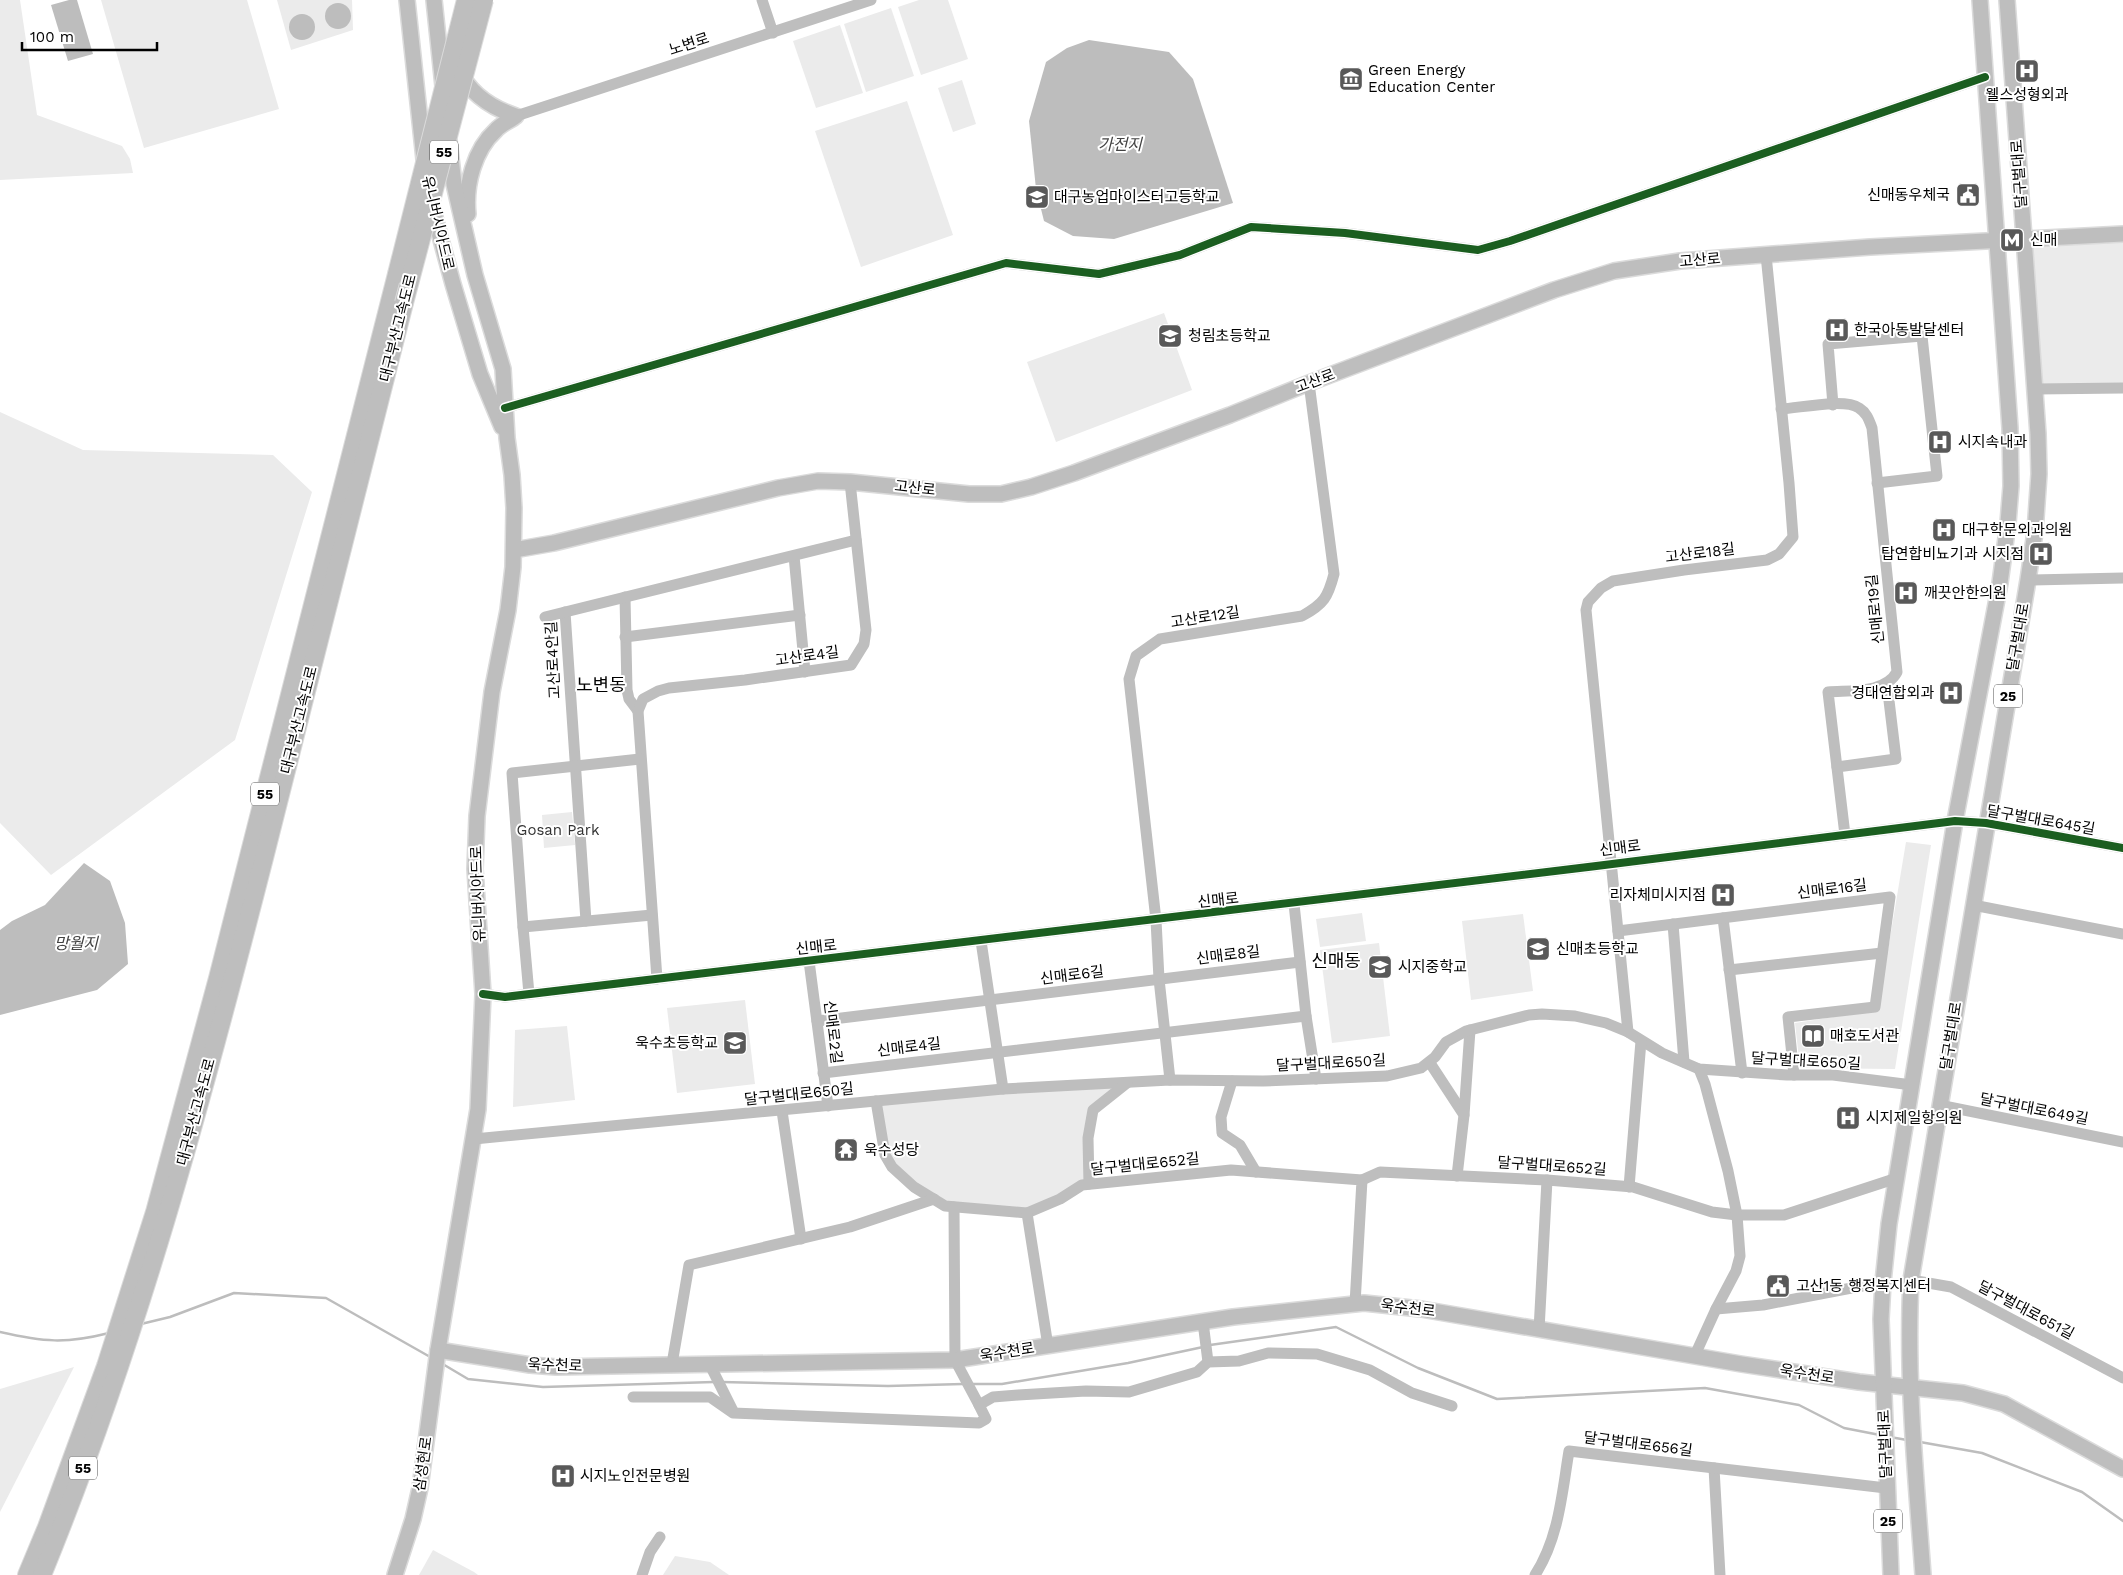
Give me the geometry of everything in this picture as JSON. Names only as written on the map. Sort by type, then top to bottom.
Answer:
[{"type":"highway","name":"대구부산고속도로","points":[[27,1575],[114,1363],[142,1301],[334,553],[398,274],[466,0]]},
{"type":"highway","name":"대구부산고속도로","points":[[334,553],[404,303],[484,0]]},
{"type":"highway","name":"대구부산고속도로","points":[[42,1575],[61,1528],[114,1363],[125,1307],[217,1010]]},
{"type":"main road","name":"유니버시아드로","points":[[407,0],[428,190],[452,284],[480,374],[507,438]]},
{"type":"main road","name":"달구벌대로","points":[[1891,1575],[1883,1384],[1883,1282],[1897,1178],[1955,821],[2000,583],[2011,486],[2010,428],[1995,239],[1980,0]]},
{"type":"main road","name":"달구벌대로","points":[[1922,1575],[1909,1311],[1911,1280],[2028,580],[2035,532],[2039,474],[2036,389],[2007,0]]},
{"type":"main road","name":"유니버시아드로","points":[[435,2],[454,184],[475,275],[503,369],[507,438],[512,475],[514,550],[512,585],[492,692],[477,816],[475,869],[483,994],[478,1109],[438,1350]]},
{"type":"main road","points":[[435,2],[449,48],[462,77],[484,102],[516,116]]},
{"type":"main road","points":[[475,275],[466,195],[477,156],[496,130],[516,116]]},
{"type":"main road","name":"고산로","points":[[514,550],[554,543],[818,481],[850,482],[970,494],[1001,494],[1074,473],[1554,290],[1614,271],[1680,261],[1995,239],[2123,234]]},
{"type":"main road","name":"욱수천로","points":[[438,1350],[530,1365],[556,1367],[955,1360],[1203,1322],[1364,1303],[1420,1309],[1741,1364],[1963,1393],[2004,1404],[2123,1469]]},
{"type":"main road","name":"삼성현로","points":[[395,1575],[413,1519],[420,1488],[438,1350]]},
{"type":"street","points":[[762,0],[773,33]]},
{"type":"street","name":"노변로","points":[[516,116],[773,33],[854,3],[871,0]]},
{"type":"street","points":[[505,408],[1006,263],[1098,274],[1180,255],[1251,227],[1345,233],[1478,250],[1510,241],[1985,77]]},
{"type":"street","name":"고산로18길","points":[[1613,863],[1586,610],[1588,602],[1601,588],[1613,581],[1767,560],[1778,554],[1793,537],[1766,255]]},
{"type":"street","points":[[1833,405],[1828,344],[1922,336],[1937,476],[1878,483]]},
{"type":"street","name":"고산로12길","points":[[1156,920],[1128,679],[1136,656],[1160,639],[1302,616],[1320,606],[1330,592],[1334,574],[1309,383]]},
{"type":"street","points":[[2036,389],[2123,388]]},
{"type":"street","name":"신매로19길","points":[[1781,409],[1846,403],[1858,407],[1867,414],[1872,428],[1897,672],[1887,684]]},
{"type":"street","name":"고산로4길","points":[[638,711],[643,699],[658,691],[851,666],[864,644],[866,630],[850,482]]},
{"type":"street","name":"고산로4안길","points":[[586,921],[565,612],[856,540]]},
{"type":"street","points":[[794,556],[805,672]]},
{"type":"street","points":[[2028,580],[2123,578]]},
{"type":"street","points":[[625,598],[627,690],[629,699],[638,711],[657,978]]},
{"type":"street","points":[[545,617],[565,612]]},
{"type":"street","points":[[625,637],[800,616]]},
{"type":"street","points":[[1837,767],[1896,759],[1887,684],[1869,688],[1828,692],[1844,835]]},
{"type":"street","points":[[530,994],[522,927],[512,773],[640,759]]},
{"type":"street","name":"달구벌대로645길","points":[[1955,821],[1986,823],[2123,848]]},
{"type":"street","name":"신매로","points":[[483,994],[505,997],[809,962],[1294,904],[1955,821]]},
{"type":"street","points":[[1613,863],[1628,1032]]},
{"type":"street","name":"신매로16길","points":[[1618,931],[1890,897],[1875,1007],[1788,1017],[1794,1075]]},
{"type":"street","points":[[1294,904],[1306,1016],[1316,1079]]},
{"type":"street","points":[[1973,905],[2123,934]]},
{"type":"street","points":[[522,927],[652,915]]},
{"type":"street","points":[[1723,918],[1742,1073]]},
{"type":"street","points":[[1156,920],[1159,979],[1170,1080]]},
{"type":"street","points":[[1673,924],[1684,1062]]},
{"type":"street","points":[[981,941],[1003,1089]]},
{"type":"street","points":[[1729,970],[1882,952]]},
{"type":"street","name":"신매로2길","points":[[809,962],[828,1106]]},
{"type":"street","name":"신매로8길","points":[[1159,979],[1300,962]]},
{"type":"street","name":"신매로6길","points":[[990,1001],[1159,979]]},
{"type":"street","points":[[817,1021],[990,1001]]},
{"type":"street","name":"달구벌대로650길","points":[[474,1139],[1003,1089],[1170,1080],[1316,1079],[1402,1074],[1430,1063],[1446,1042],[1456,1035],[1529,1015],[1542,1014],[1589,1018],[1628,1032],[1641,1041],[1699,1070],[1833,1075],[1912,1085]]},
{"type":"street","points":[[997,1052],[1306,1016]]},
{"type":"street","points":[[1457,1176],[1464,1115],[1470,1030]]},
{"type":"street","points":[[1629,1187],[1641,1041]]},
{"type":"street","name":"신매로4길","points":[[824,1073],[997,1052]]},
{"type":"street","points":[[1430,1063],[1464,1115]]},
{"type":"street","points":[[1695,1355],[1739,1264],[1740,1256],[1737,1215],[1728,1171],[1705,1084],[1699,1070]]},
{"type":"street","points":[[1232,1081],[1220,1117],[1222,1133],[1240,1146],[1256,1172]]},
{"type":"street","points":[[1089,1184],[1088,1138],[1093,1110],[1127,1083]]},
{"type":"street","name":"달구벌대로652길","points":[[876,1101],[886,1154],[892,1167],[914,1187],[945,1206],[1027,1213],[1060,1199],[1082,1185],[1231,1170],[1362,1180],[1380,1172],[1546,1180],[1629,1187],[1712,1212],[1737,1215],[1784,1215],[1897,1178]]},
{"type":"street","name":"달구벌대로649길","points":[[1939,1106],[2123,1142]]},
{"type":"street","points":[[782,1111],[801,1239]]},
{"type":"street","points":[[1355,1304],[1362,1180]]},
{"type":"street","points":[[1539,1330],[1546,1180]]},
{"type":"street","points":[[672,1364],[689,1265],[850,1227],[934,1199]]},
{"type":"street","points":[[633,1397],[710,1397],[733,1413],[979,1423],[986,1419],[955,1360],[954,1207]]},
{"type":"street","points":[[1027,1213],[1048,1346]]},
{"type":"street","name":"달구벌대로651길","points":[[1911,1280],[1951,1287],[2123,1378]]},
{"type":"street","points":[[1716,1309],[1763,1305],[1883,1282]]},
{"type":"street","points":[[1203,1322],[1208,1362]]},
{"type":"street","points":[[979,1405],[993,1397],[1086,1391],[1129,1392],[1197,1372],[1208,1362],[1239,1361],[1268,1354],[1317,1354],[1370,1370],[1412,1393],[1452,1406]]},
{"type":"street","points":[[709,1363],[733,1413]]},
{"type":"street","name":"달구벌대로656길","points":[[1535,1575],[1546,1556],[1556,1526],[1569,1451],[1886,1488]]},
{"type":"street","points":[[1714,1468],[1720,1575]]},
{"type":"street","points":[[642,1575],[650,1552],[660,1537]]},
{"type":"green space","points":[[0,0],[20,0],[37,115],[122,146],[130,159],[133,173],[0,180]]},
{"type":"green space","points":[[101,0],[247,0],[279,109],[144,148]]},
{"type":"green space","points":[[277,0],[352,0],[353,30],[291,50]]},
{"type":"green space","points":[[919,0],[948,0],[968,59],[921,75],[898,7]]},
{"type":"green space","points":[[891,8],[914,76],[866,92],[844,24]]},
{"type":"green space","points":[[840,25],[863,93],[816,108],[793,41]]},
{"type":"green space","points":[[962,80],[976,124],[953,132],[938,88]]},
{"type":"green space","points":[[907,101],[953,235],[861,267],[815,131]]},
{"type":"green space","points":[[2123,234],[2123,388],[2036,389],[2024,238]]},
{"type":"green space","points":[[1164,313],[1192,390],[1056,442],[1027,362]]},
{"type":"green space","points":[[0,412],[83,450],[273,455],[312,492],[235,740],[51,875],[0,823]]},
{"type":"green space","name":"Gosan Park","points":[[572,812],[575,845],[544,848],[542,815]]},
{"type":"green space","points":[[1906,842],[1931,845],[1895,1069],[1800,1068],[1795,1023],[1878,1010]]},
{"type":"green space","points":[[1362,913],[1366,941],[1320,947],[1316,919]]},
{"type":"green space","points":[[1523,914],[1533,991],[1471,1000],[1462,921]]},
{"type":"green space","points":[[1379,943],[1390,1036],[1332,1043],[1320,950]]},
{"type":"green space","points":[[745,1000],[755,1084],[677,1093],[667,1008]]},
{"type":"green space","points":[[567,1026],[575,1100],[513,1107],[515,1030]]},
{"type":"green space","points":[[1120,1083],[1093,1110],[1089,1180],[1027,1213],[945,1206],[892,1167],[876,1101]]},
{"type":"green space","points":[[74,1367],[0,1512],[0,1389]]},
{"type":"green space","points":[[433,1550],[474,1572],[478,1575],[419,1575]]},
{"type":"green space","points":[[675,1556],[710,1562],[729,1575],[663,1575]]},
{"type":"water","points":[[69,0],[77,0],[93,54],[68,61],[51,5]]},
{"type":"water","points":[[338,3],[347,7],[351,16],[347,25],[338,29],[329,25],[325,16],[329,7]]},
{"type":"water","points":[[302,14],[311,18],[315,27],[311,36],[302,40],[293,36],[289,27],[293,18]]},
{"type":"water","name":"가전지","points":[[1089,40],[1169,52],[1193,79],[1233,203],[1114,239],[1073,236],[1044,221],[1036,189],[1029,121],[1046,62],[1067,48]]},
{"type":"water","name":"망월지","points":[[84,863],[110,881],[125,923],[128,964],[97,990],[0,1015],[0,930],[12,921],[45,905]]},
{"type":"waterway","points":[[141,1324],[170,1317],[234,1293],[326,1298],[432,1358]]},
{"type":"waterway","points":[[1210,1345],[1336,1327],[1418,1368],[1497,1399],[1705,1388],[1799,1405],[1844,1428],[1880,1435]]},
{"type":"waterway","points":[[0,1332],[42,1340],[80,1339],[109,1333]]},
{"type":"waterway","points":[[971,1384],[1002,1384],[1128,1363],[1203,1347]]},
{"type":"waterway","points":[[441,1363],[468,1379],[543,1387],[714,1382]]},
{"type":"waterway","points":[[722,1382],[888,1386],[963,1384]]},
{"type":"waterway","points":[[1890,1437],[1907,1440]]},
{"type":"waterway","points":[[1920,1442],[1982,1453],[2082,1492],[2123,1521]]},
{"type":"cycle path","points":[[505,408],[1006,263],[1099,274],[1180,255],[1251,227],[1345,233],[1478,250],[1510,241],[1985,77]]},
{"type":"cycle path","points":[[483,994],[505,997],[868,955],[1955,821],[1986,823],[2123,848]]},
{"type":"place","name":"웰스성형외과","points":[[2027,71]]},
{"type":"place","name":"Green Energy Education Center","points":[[1351,79]]},
{"type":"place","name":"신매동우체국","points":[[1968,195]]},
{"type":"place","name":"대구농업마이스터고등학교","points":[[1037,197]]},
{"type":"place","name":"신매","points":[[2012,240]]},
{"type":"place","name":"한국아동발달센터","points":[[1837,330]]},
{"type":"place","name":"청림초등학교","points":[[1170,336]]},
{"type":"place","name":"시지속내과","points":[[1940,442]]},
{"type":"place","name":"대구학문외과의원","points":[[1944,530]]},
{"type":"place","name":"탑연합비뇨기과 시지점","points":[[2041,554]]},
{"type":"place","name":"깨끗안한의원","points":[[1906,593]]},
{"type":"place","name":"경대연합외과","points":[[1951,693]]},
{"type":"place","name":"리자체미시지점","points":[[1723,895]]},
{"type":"place","name":"신매초등학교","points":[[1538,949]]},
{"type":"place","name":"시지중학교","points":[[1380,967]]},
{"type":"place","name":"매호도서관","points":[[1813,1036]]},
{"type":"place","name":"욱수초등학교","points":[[735,1043]]},
{"type":"place","name":"시지제일항의원","points":[[1848,1118]]},
{"type":"place","name":"욱수성당","points":[[846,1150]]},
{"type":"place","name":"고산1동 행정복지센터","points":[[1778,1286]]},
{"type":"place","name":"시지노인전문병원","points":[[563,1476]]},
{"type":"district","name":"노변동","points":[[601,684]]},
{"type":"district","name":"신매동","points":[[1336,960]]}]
